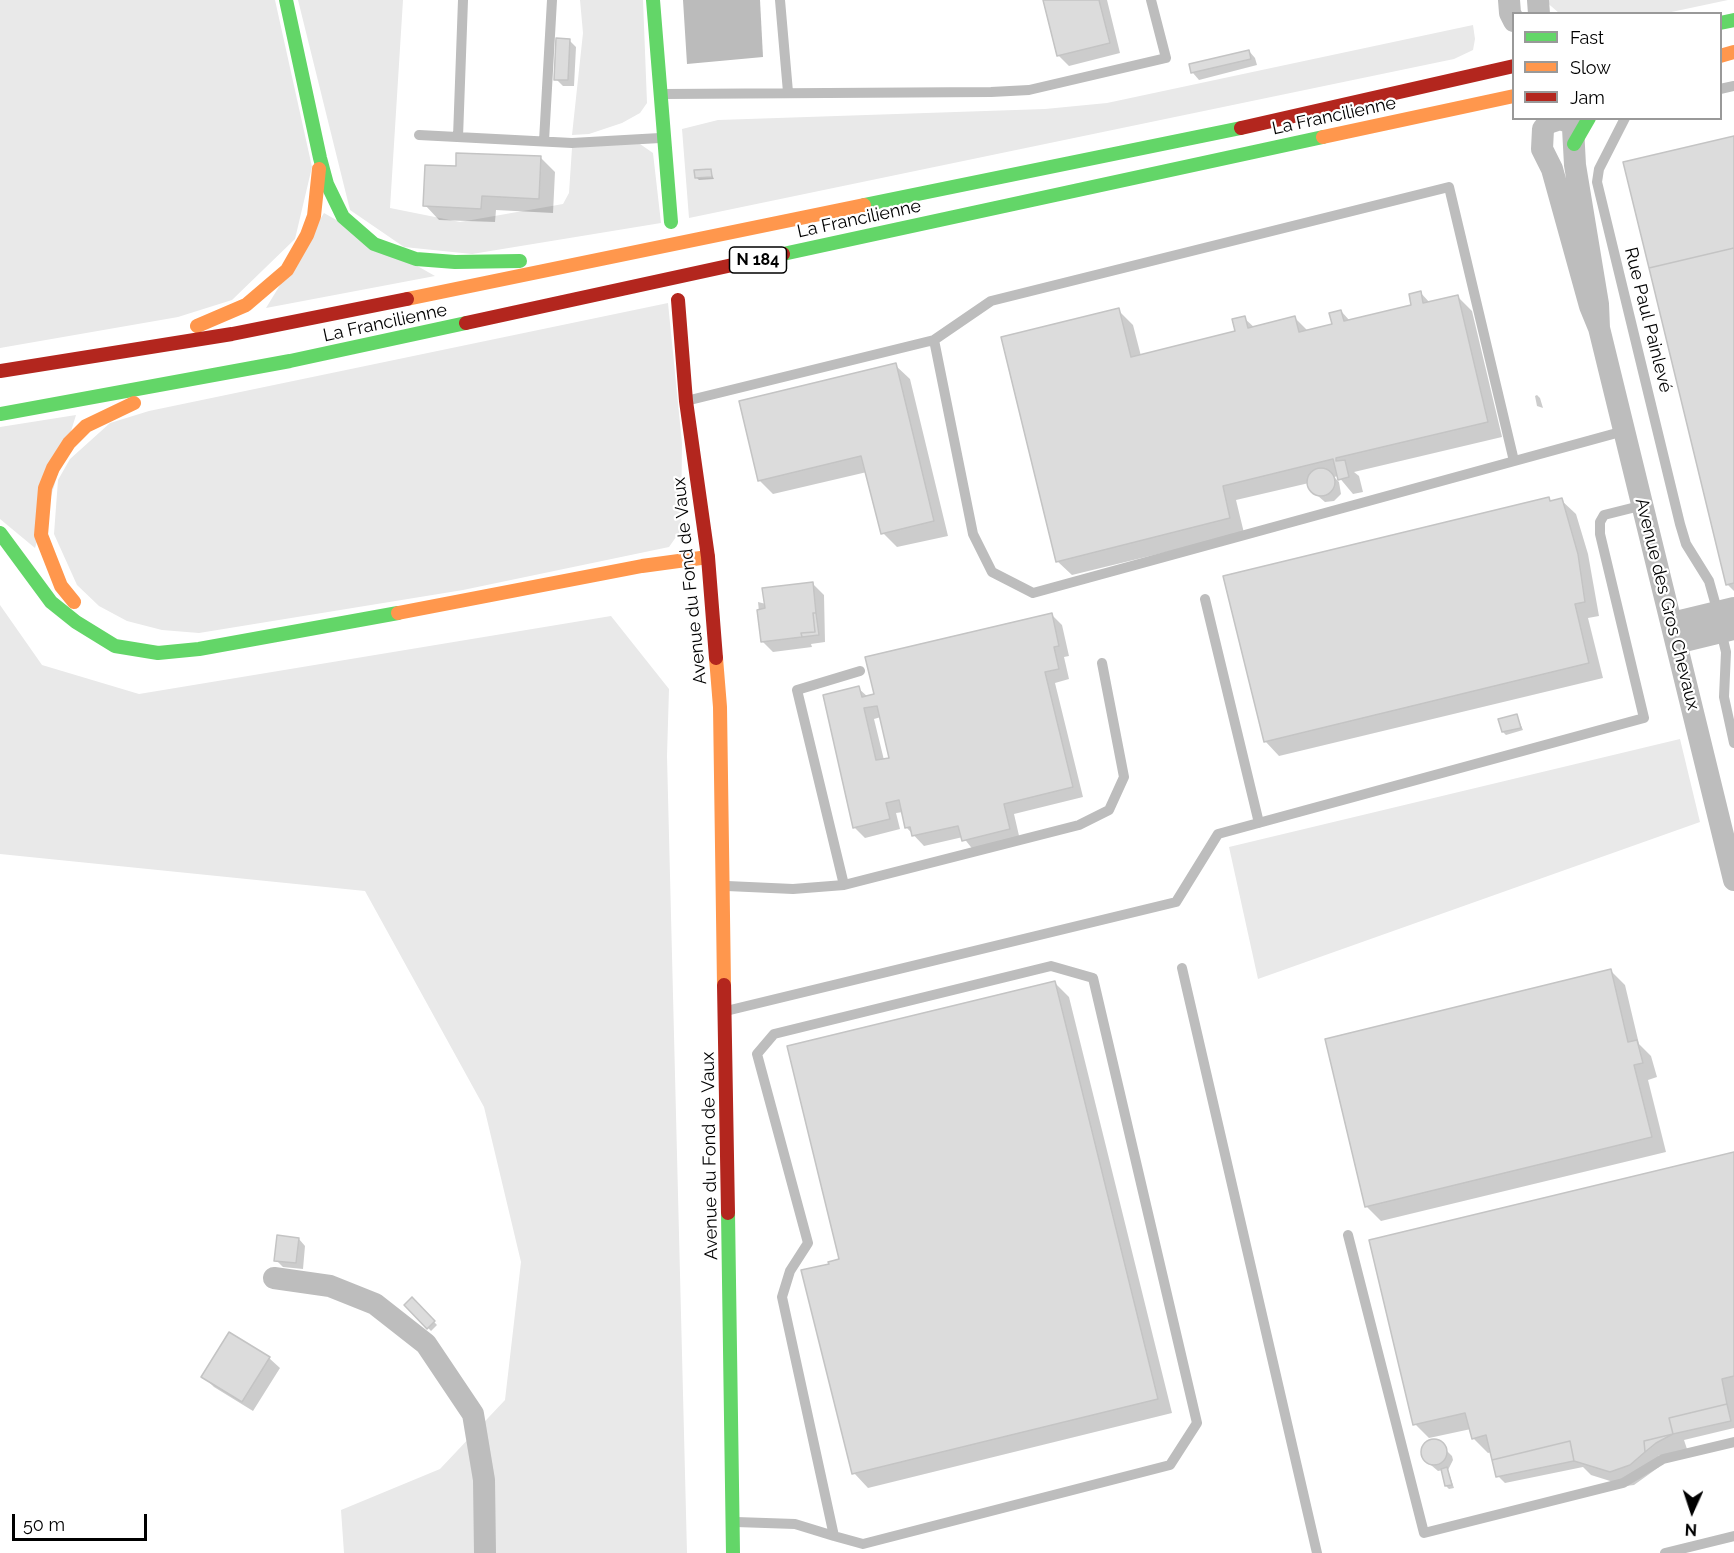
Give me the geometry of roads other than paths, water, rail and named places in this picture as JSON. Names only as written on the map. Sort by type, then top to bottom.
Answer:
[{"type":"main road","points":[[286,0],[327,184],[343,217],[374,244],[393,253],[416,259],[454,262],[618,255]]},
{"type":"main road","points":[[653,0],[671,222]]},
{"type":"main road","name":"La Francilienne","points":[[0,371],[137,347],[232,334],[1248,126],[1512,66]]},
{"type":"main road","name":"La Francilienne","points":[[0,414],[290,361],[1512,96]]},
{"type":"main road","points":[[1574,144],[1588,120]]},
{"type":"main road","points":[[137,347],[217,320],[246,305],[275,283],[287,270],[307,235],[318,192],[320,158]]},
{"type":"main road","name":"Avenue du Fond de Vaux","points":[[678,300],[687,401],[708,557],[719,676],[733,1553]]},
{"type":"main road","points":[[199,649],[130,636],[100,623],[80,608],[61,586],[41,535],[40,511],[45,488],[53,468],[69,443],[86,426],[106,414],[134,403],[290,361]]},
{"type":"main road","name":"Avenue du Fond de Vaux","points":[[687,401],[687,512]]},
{"type":"main road","points":[[0,533],[51,602],[94,635],[116,646],[137,651],[158,652],[199,649],[708,557]]},
{"type":"main road","name":"Avenue du Fond de Vaux","points":[[702,674],[712,706],[720,758]]},
{"type":"street","points":[[1509,0],[1512,17]]},
{"type":"street","points":[[1556,120],[1568,121],[1573,128],[1575,165],[1598,304],[1599,328],[1590,306],[1552,169],[1542,149],[1543,129],[1556,120]]},
{"type":"street","name":"Avenue des Gros Chevaux","points":[[1599,328],[1734,880]]},
{"type":"street","points":[[1674,633],[1727,620]]},
{"type":"street","points":[[274,1278],[330,1286],[375,1304],[426,1344],[473,1414],[484,1480],[485,1553]]},
{"type":"lane","points":[[458,137],[463,0]]},
{"type":"lane","points":[[544,141],[552,0]]},
{"type":"lane","points":[[780,0],[788,92]]},
{"type":"lane","points":[[660,94],[992,93],[1029,90],[1166,58],[1151,0]]},
{"type":"lane","name":"Rue Paul Painlevé","points":[[1624,120],[1599,169],[1597,182],[1683,535],[1709,581],[1727,620],[1724,697],[1734,743]]},
{"type":"lane","points":[[419,135],[572,143],[664,138]]},
{"type":"lane","points":[[687,401],[934,340],[991,302],[1449,187],[1514,461]]},
{"type":"lane","points":[[934,340],[972,534],[992,572],[1033,593],[1624,431]]},
{"type":"lane","points":[[726,1011],[1176,902],[1218,834],[1644,718],[1600,534],[1600,522],[1604,515],[1644,505]]},
{"type":"lane","points":[[1205,599],[1259,823]]},
{"type":"lane","points":[[723,885],[793,889],[844,885],[1079,825],[1109,810],[1124,777],[1101,663]]},
{"type":"lane","points":[[844,885],[797,690],[860,671]]},
{"type":"lane","points":[[733,1522],[795,1524],[834,1536],[863,1544],[1170,1465],[1197,1423],[1093,978],[1051,966],[774,1034],[757,1054],[808,1243],[790,1271],[782,1297],[834,1536]]},
{"type":"lane","points":[[1182,968],[1317,1553]]},
{"type":"lane","points":[[1348,1235],[1424,1533],[1623,1483],[1663,1459],[1734,1442]]},
{"type":"lane","points":[[1665,1553],[1734,1536]]}]
